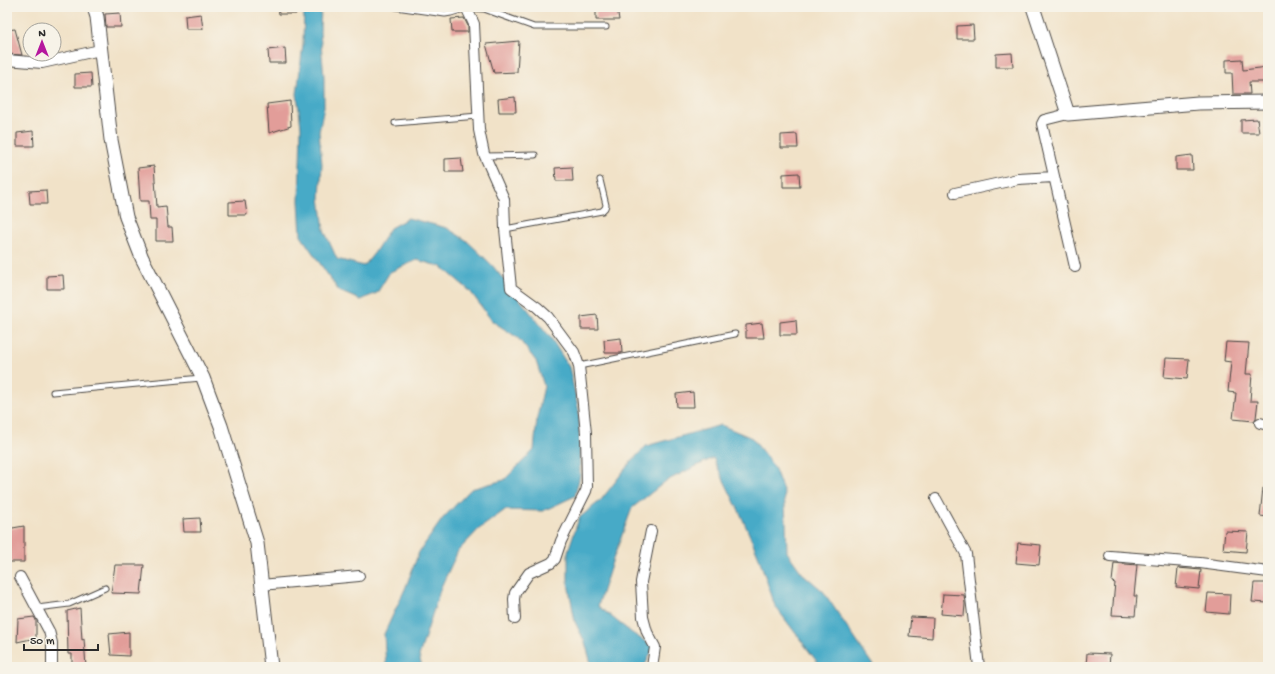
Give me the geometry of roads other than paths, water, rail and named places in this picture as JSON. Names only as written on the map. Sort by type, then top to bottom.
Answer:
[{"type":"street","points":[[94,7],[111,140],[126,217],[142,258],[203,378],[221,426],[257,543],[271,667]]},
{"type":"street","points":[[1034,7],[1068,114]]},
{"type":"street","points":[[466,8],[474,24],[478,116],[481,142],[485,156],[504,198],[505,228],[512,289],[548,317],[574,352],[579,366],[586,434],[587,489],[561,541],[555,559],[551,563],[529,572],[515,593],[514,619]]},
{"type":"street","points":[[7,60],[42,63],[100,50]]},
{"type":"street","points":[[1074,267],[1042,121],[1068,114],[1198,104],[1268,102]]},
{"type":"street","points":[[955,193],[1018,179],[1054,177]]},
{"type":"street","points":[[936,499],[966,554],[980,667]]},
{"type":"street","points":[[651,531],[641,582],[643,618],[647,632],[655,647],[652,667]]},
{"type":"street","points":[[1110,556],[1200,563],[1268,572]]},
{"type":"street","points":[[261,585],[359,576]]},
{"type":"street","points":[[20,577],[51,637],[52,667]]},
{"type":"lane","points":[[396,7],[445,14],[466,8],[487,9],[534,27],[606,27]]},
{"type":"lane","points":[[395,124],[478,116]]},
{"type":"lane","points":[[485,156],[535,155]]},
{"type":"lane","points":[[505,228],[602,211],[606,205],[600,180]]},
{"type":"lane","points":[[579,366],[735,334]]},
{"type":"lane","points":[[53,392],[203,378]]},
{"type":"lane","points":[[37,608],[59,606],[76,602],[105,588]]},
{"type":"water","points":[[304,7],[321,7],[320,32],[324,77],[324,107],[319,132],[322,164],[320,197],[324,230],[337,259],[364,266],[390,228],[408,218],[447,228],[466,240],[492,265],[551,338],[569,367],[579,411],[580,475],[575,496],[543,511],[505,510],[479,529],[458,551],[441,587],[419,656],[422,667],[386,667],[384,634],[405,589],[419,552],[443,518],[471,489],[504,480],[534,450],[537,418],[544,386],[536,361],[518,338],[492,321],[470,291],[442,267],[417,260],[390,272],[377,293],[360,300],[339,291],[301,236],[299,201],[301,127],[297,94],[303,44]]},
{"type":"water","points":[[721,425],[752,438],[774,467],[784,493],[787,552],[802,573],[823,591],[874,667],[821,667],[775,606],[758,555],[741,515],[713,458],[666,481],[632,508],[598,606],[632,633],[654,647],[644,667],[592,667],[585,642],[575,622],[568,583],[568,551],[579,518],[601,500],[629,464],[646,446]]}]
